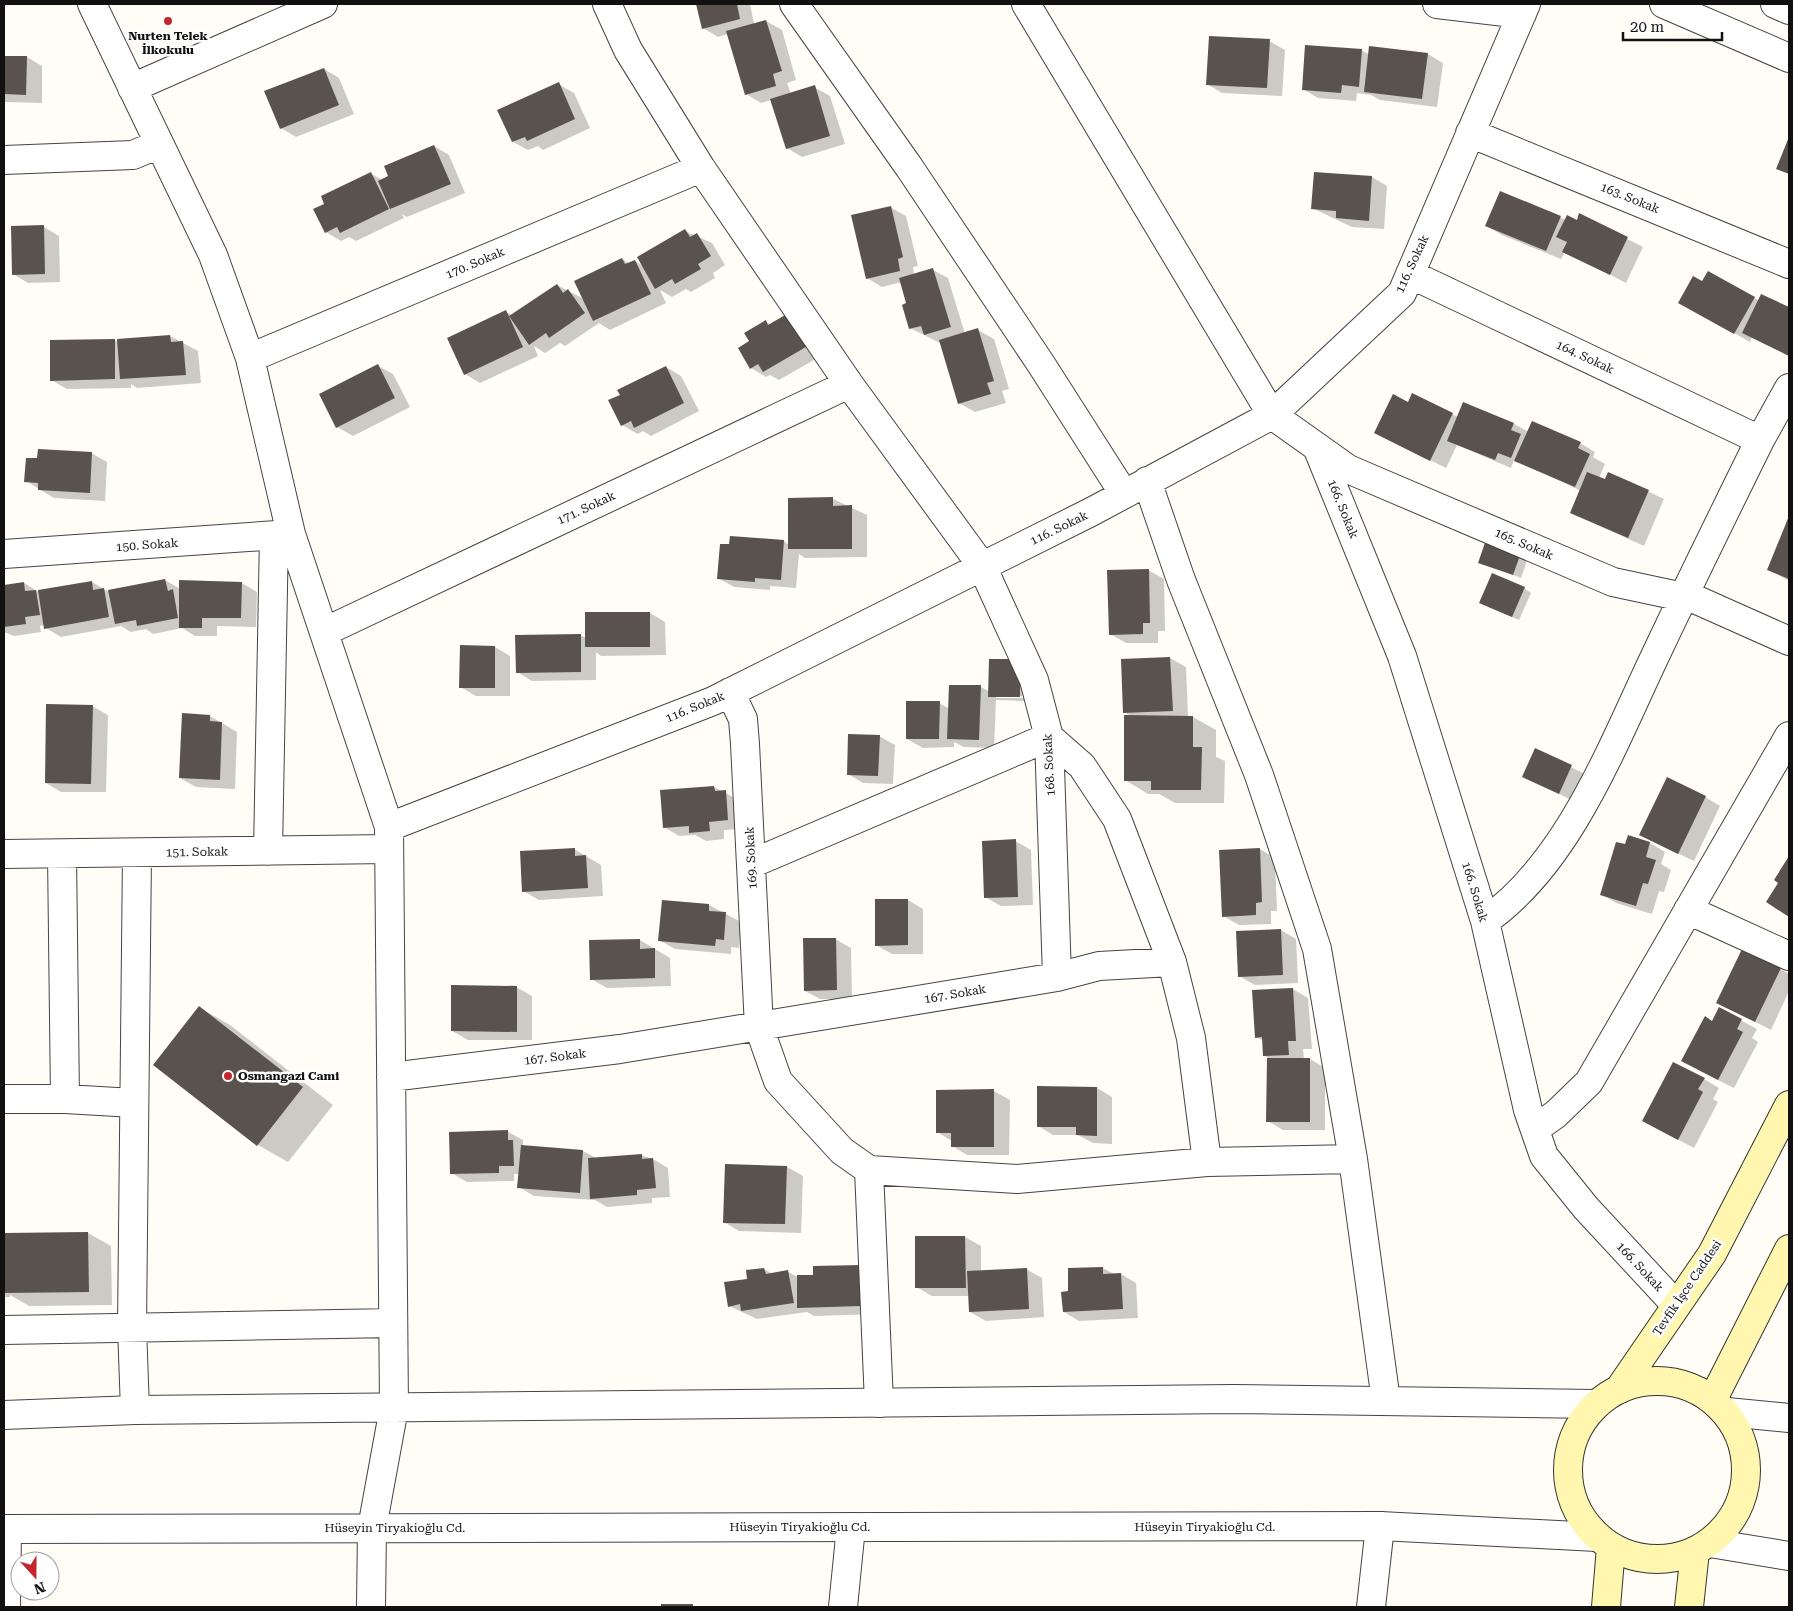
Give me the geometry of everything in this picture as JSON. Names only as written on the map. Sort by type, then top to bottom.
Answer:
[{"type":"main road","name":"Tevfik İşce Caddesi","points":[[1620,1388],[1712,1254],[1789,1105]]},
{"type":"main road","points":[[1689,1607],[1702,1547],[1731,1522],[1744,1496],[1748,1466],[1741,1437],[1720,1406],[1789,1249]]},
{"type":"main road","name":"Hüseyin Tiryakioğlu Cd.","points":[[1702,1547],[1674,1558],[1652,1560],[1631,1556],[1604,1542],[1578,1514],[1568,1486],[1568,1456],[1578,1428],[1596,1404],[1620,1388],[1644,1381],[1668,1381],[1692,1387],[1720,1406]]},
{"type":"main road","points":[[1604,1542],[1606,1607]]},
{"type":"street","points":[[92,4],[213,256],[250,358],[282,534],[268,851]]},
{"type":"street","points":[[132,88],[323,4]]},
{"type":"street","name":"168. Sokak","points":[[607,4],[628,50],[701,168],[849,384],[982,566],[1034,680],[1050,737],[1057,977]]},
{"type":"street","points":[[794,4],[909,167],[1042,364],[1124,494]]},
{"type":"street","points":[[1026,4],[1272,415]]},
{"type":"street","points":[[1437,4],[1524,9]]},
{"type":"street","points":[[1664,4],[1789,58]]},
{"type":"street","points":[[1775,4],[1789,10]]},
{"type":"street","name":"116. Sokak","points":[[389,838],[730,692],[1124,494],[1272,415],[1402,293],[1524,9]]},
{"type":"street","name":"163. Sokak","points":[[1470,133],[1789,264]]},
{"type":"street","points":[[4,160],[133,155],[159,144]]},
{"type":"street","name":"170. Sokak","points":[[250,358],[701,168]]},
{"type":"street","name":"164. Sokak","points":[[1410,274],[1760,440]]},
{"type":"street","name":"171. Sokak","points":[[324,632],[849,384]]},
{"type":"street","points":[[1485,921],[1504,907],[1538,871],[1586,802],[1683,597],[1760,440],[1789,388]]},
{"type":"street","name":"165. Sokak","points":[[1272,415],[1348,468],[1613,582],[1697,600],[1789,641]]},
{"type":"street","name":"166. Sokak","points":[[1317,447],[1402,656],[1485,921],[1528,1110],[1544,1156],[1586,1208],[1676,1306]]},
{"type":"street","points":[[1147,482],[1180,580],[1259,775],[1316,949],[1353,1159],[1386,1401]]},
{"type":"street","points":[[282,534],[324,632],[389,838],[394,1408],[372,1528],[371,1607]]},
{"type":"street","name":"150. Sokak","points":[[4,554],[282,534]]},
{"type":"street","name":"169. Sokak","points":[[730,692],[743,719],[759,1027],[778,1081],[842,1151],[869,1170]]},
{"type":"street","points":[[1535,1129],[1556,1114],[1589,1082],[1789,736]]},
{"type":"street","points":[[751,864],[1050,737],[1082,766],[1117,819],[1172,962],[1191,1038],[1207,1162]]},
{"type":"street","name":"151. Sokak","points":[[4,854],[268,851],[389,838]]},
{"type":"street","points":[[135,1410],[132,1327],[137,853]]},
{"type":"street","points":[[62,854],[65,1099]]},
{"type":"street","points":[[1688,910],[1789,956]]},
{"type":"street","name":"167. Sokak","points":[[391,1077],[620,1049],[1057,977],[1099,966],[1172,962]]},
{"type":"street","points":[[4,1099],[65,1099],[134,1103]]},
{"type":"street","points":[[879,1403],[869,1170],[1016,1179],[1207,1162],[1353,1159]]},
{"type":"street","points":[[4,1330],[393,1323]]},
{"type":"street","points":[[4,1416],[135,1410],[1234,1399],[1596,1404]]},
{"type":"street","name":"Hüseyin Tiryakioğlu Cd.","points":[[1720,1406],[1789,1418]]},
{"type":"street","points":[[1371,1607],[1380,1526]]},
{"type":"street","name":"Hüseyin Tiryakioğlu Cd.","points":[[6,1529],[1380,1526],[1604,1542]]},
{"type":"street","points":[[843,1607],[851,1527]]},
{"type":"street","points":[[6,1529],[6,1607]]},
{"type":"street","name":"Hüseyin Tiryakioğlu Cd.","points":[[1702,1547],[1789,1556]]},
{"type":"building","points":[[696,4],[737,4],[740,19],[702,29]]},
{"type":"building","points":[[766,20],[782,71],[773,74],[776,86],[745,95],[726,31]]},
{"type":"building","points":[[1209,36],[1270,39],[1267,88],[1206,85]]},
{"type":"building","points":[[1305,45],[1362,49],[1359,87],[1342,85],[1341,93],[1302,90]]},
{"type":"building","points":[[1369,46],[1428,53],[1422,99],[1364,92]]},
{"type":"building","points":[[4,56],[27,56],[26,95],[4,94]]},
{"type":"building","points":[[324,68],[339,105],[280,129],[264,91]]},
{"type":"building","points":[[559,82],[575,119],[527,141],[525,137],[512,142],[497,110]]},
{"type":"building","points":[[815,85],[830,136],[786,149],[770,99]]},
{"type":"building","points":[[1789,137],[1789,174],[1776,169]]},
{"type":"building","points":[[434,145],[451,184],[390,209],[378,181],[388,176],[384,166]]},
{"type":"building","points":[[371,172],[389,209],[340,233],[337,227],[325,233],[313,209],[324,204],[321,196]]},
{"type":"building","points":[[1314,172],[1372,176],[1369,221],[1336,218],[1336,211],[1311,209]]},
{"type":"building","points":[[1500,191],[1561,216],[1546,251],[1485,226]]},
{"type":"building","points":[[891,206],[903,257],[898,259],[900,271],[866,279],[851,215]]},
{"type":"building","points":[[1579,213],[1628,237],[1610,275],[1562,252],[1567,242],[1556,237],[1567,215],[1577,220]]},
{"type":"building","points":[[44,225],[45,274],[12,275],[11,226]]},
{"type":"building","points":[[685,229],[690,237],[697,233],[711,256],[698,264],[701,269],[675,284],[672,279],[655,289],[637,257]]},
{"type":"building","points":[[622,258],[625,264],[635,260],[651,294],[593,321],[574,281]]},
{"type":"building","points":[[933,268],[951,327],[924,335],[921,326],[909,329],[902,305],[906,303],[899,278]]},
{"type":"building","points":[[1708,271],[1755,297],[1734,334],[1678,303],[1693,276],[1702,281]]},
{"type":"building","points":[[557,284],[563,293],[568,289],[585,313],[549,338],[546,333],[529,345],[509,316]]},
{"type":"building","points":[[1761,294],[1789,307],[1789,356],[1742,333]]},
{"type":"building","points":[[506,310],[523,347],[464,375],[447,338]]},
{"type":"building","points":[[792,311],[811,344],[763,372],[758,364],[750,369],[738,348],[749,341],[744,333],[766,320],[768,325]]},
{"type":"building","points":[[978,328],[994,381],[987,383],[991,394],[958,404],[939,340]]},
{"type":"building","points":[[170,335],[171,342],[183,341],[186,375],[120,379],[117,339]]},
{"type":"building","points":[[115,339],[115,379],[50,381],[50,340]]},
{"type":"building","points":[[378,364],[395,398],[336,428],[319,394]]},
{"type":"building","points":[[666,366],[684,403],[634,428],[631,421],[621,426],[608,400],[620,395],[617,390]]},
{"type":"building","points":[[1412,393],[1453,413],[1430,461],[1374,433],[1393,394],[1408,402]]},
{"type":"building","points":[[1463,402],[1514,423],[1511,430],[1521,434],[1511,458],[1498,453],[1495,460],[1447,441]]},
{"type":"building","points":[[1532,421],[1581,442],[1578,448],[1590,454],[1575,487],[1514,461]]},
{"type":"building","points":[[38,449],[92,452],[90,493],[38,490],[38,483],[24,482],[26,458],[37,458]]},
{"type":"building","points":[[1587,472],[1605,479],[1608,472],[1649,490],[1628,538],[1570,513]]},
{"type":"building","points":[[833,497],[833,506],[852,505],[852,549],[788,549],[788,498]]},
{"type":"building","points":[[1789,516],[1789,579],[1767,570]]},
{"type":"building","points":[[1488,534],[1523,547],[1513,575],[1478,563]]},
{"type":"building","points":[[730,536],[784,540],[781,580],[755,578],[755,582],[717,579],[720,544],[729,544]]},
{"type":"building","points":[[1149,569],[1150,623],[1143,623],[1143,634],[1109,635],[1107,570]]},
{"type":"building","points":[[1492,573],[1525,587],[1512,617],[1479,603]]},
{"type":"building","points":[[165,579],[168,591],[173,589],[178,618],[137,626],[136,620],[115,624],[108,590]]},
{"type":"building","points":[[179,580],[242,582],[241,618],[202,618],[202,628],[179,628]]},
{"type":"building","points":[[92,581],[93,590],[104,588],[109,617],[44,629],[38,590]]},
{"type":"building","points":[[24,582],[25,591],[36,590],[40,615],[25,617],[26,624],[4,627],[4,585]]},
{"type":"building","points":[[585,612],[650,612],[650,647],[585,647]]},
{"type":"building","points":[[581,634],[581,672],[516,673],[515,635]]},
{"type":"building","points":[[460,645],[495,646],[495,688],[459,688]]},
{"type":"building","points":[[1170,657],[1173,711],[1123,713],[1121,659]]},
{"type":"building","points":[[989,659],[1020,659],[1020,697],[988,697]]},
{"type":"building","points":[[949,685],[981,685],[979,740],[947,739]]},
{"type":"building","points":[[906,701],[940,701],[939,739],[906,739]]},
{"type":"building","points":[[46,704],[93,705],[91,784],[45,783]]},
{"type":"building","points":[[182,713],[210,715],[210,721],[222,722],[220,780],[179,778]]},
{"type":"building","points":[[1124,715],[1193,716],[1193,747],[1202,747],[1201,790],[1151,790],[1151,781],[1124,781]]},
{"type":"building","points":[[848,734],[880,735],[878,776],[847,775]]},
{"type":"building","points":[[1535,748],[1572,765],[1559,794],[1522,777]]},
{"type":"building","points":[[1667,777],[1706,796],[1678,854],[1639,835]]},
{"type":"building","points":[[714,786],[715,791],[726,790],[728,820],[709,822],[710,831],[689,833],[689,826],[663,828],[660,790]]},
{"type":"building","points":[[1628,835],[1650,842],[1646,857],[1656,860],[1648,884],[1643,883],[1636,906],[1600,895],[1616,842],[1625,844]]},
{"type":"building","points":[[1016,839],[1018,897],[984,898],[982,841]]},
{"type":"building","points":[[575,848],[575,856],[586,855],[588,888],[522,892],[520,851]]},
{"type":"building","points":[[1260,848],[1262,902],[1256,903],[1256,915],[1222,917],[1219,850]]},
{"type":"building","points":[[1789,856],[1789,917],[1766,902],[1778,883],[1774,880]]},
{"type":"building","points":[[875,899],[908,899],[908,945],[875,946]]},
{"type":"building","points":[[662,900],[709,904],[709,911],[726,912],[724,940],[716,939],[715,946],[658,941]]},
{"type":"building","points":[[1281,929],[1283,975],[1238,977],[1236,931]]},
{"type":"building","points":[[803,938],[836,938],[837,990],[804,991]]},
{"type":"building","points":[[640,939],[640,949],[655,948],[655,978],[590,980],[589,940]]},
{"type":"building","points":[[1742,949],[1781,968],[1755,1022],[1716,1003]]},
{"type":"building","points":[[451,985],[517,986],[517,1032],[451,1031]]},
{"type":"building","points":[[1293,988],[1296,1041],[1288,1041],[1289,1055],[1263,1056],[1262,1037],[1255,1038],[1252,990]]},
{"type":"building","name":"Osmangazi Cami","points":[[199,1006],[303,1087],[257,1146],[153,1065]]},
{"type":"building","points":[[1719,1007],[1742,1019],[1737,1029],[1743,1032],[1718,1080],[1681,1061],[1705,1016],[1712,1021]]},
{"type":"building","points":[[1267,1058],[1310,1058],[1310,1122],[1266,1122]]},
{"type":"building","points":[[1673,1062],[1705,1078],[1698,1089],[1703,1092],[1678,1140],[1642,1121]]},
{"type":"building","points":[[1037,1086],[1097,1087],[1097,1136],[1076,1135],[1076,1127],[1037,1127]]},
{"type":"building","points":[[994,1089],[994,1147],[951,1147],[951,1133],[936,1133],[936,1090]]},
{"type":"building","points":[[508,1130],[508,1140],[513,1140],[514,1166],[499,1166],[499,1173],[450,1174],[449,1132]]},
{"type":"building","points":[[521,1145],[583,1150],[580,1193],[517,1188]]},
{"type":"building","points":[[642,1154],[642,1159],[653,1158],[656,1188],[637,1190],[637,1195],[590,1199],[588,1158]]},
{"type":"building","points":[[725,1164],[787,1166],[785,1224],[723,1223]]},
{"type":"building","points":[[88,1232],[89,1292],[4,1293],[4,1233]]},
{"type":"building","points":[[915,1236],[965,1236],[966,1288],[915,1288]]},
{"type":"building","points":[[861,1265],[861,1306],[797,1308],[797,1275],[813,1275],[813,1266]]},
{"type":"building","points":[[1103,1267],[1103,1274],[1121,1273],[1123,1309],[1063,1312],[1061,1292],[1068,1291],[1068,1268]]},
{"type":"building","points":[[764,1268],[766,1274],[788,1270],[794,1303],[741,1311],[740,1304],[728,1307],[724,1282],[747,1279],[746,1270]]},
{"type":"building","points":[[1027,1268],[1029,1309],[969,1312],[967,1271]]},
{"type":"building","points":[[661,1604],[693,1604],[693,1607],[661,1607]]},
{"type":"place","name":"Nurten Telek İlkokulu","points":[[168,21]]},
{"type":"place","name":"Osmangazi Cami","points":[[228,1076]]}]
